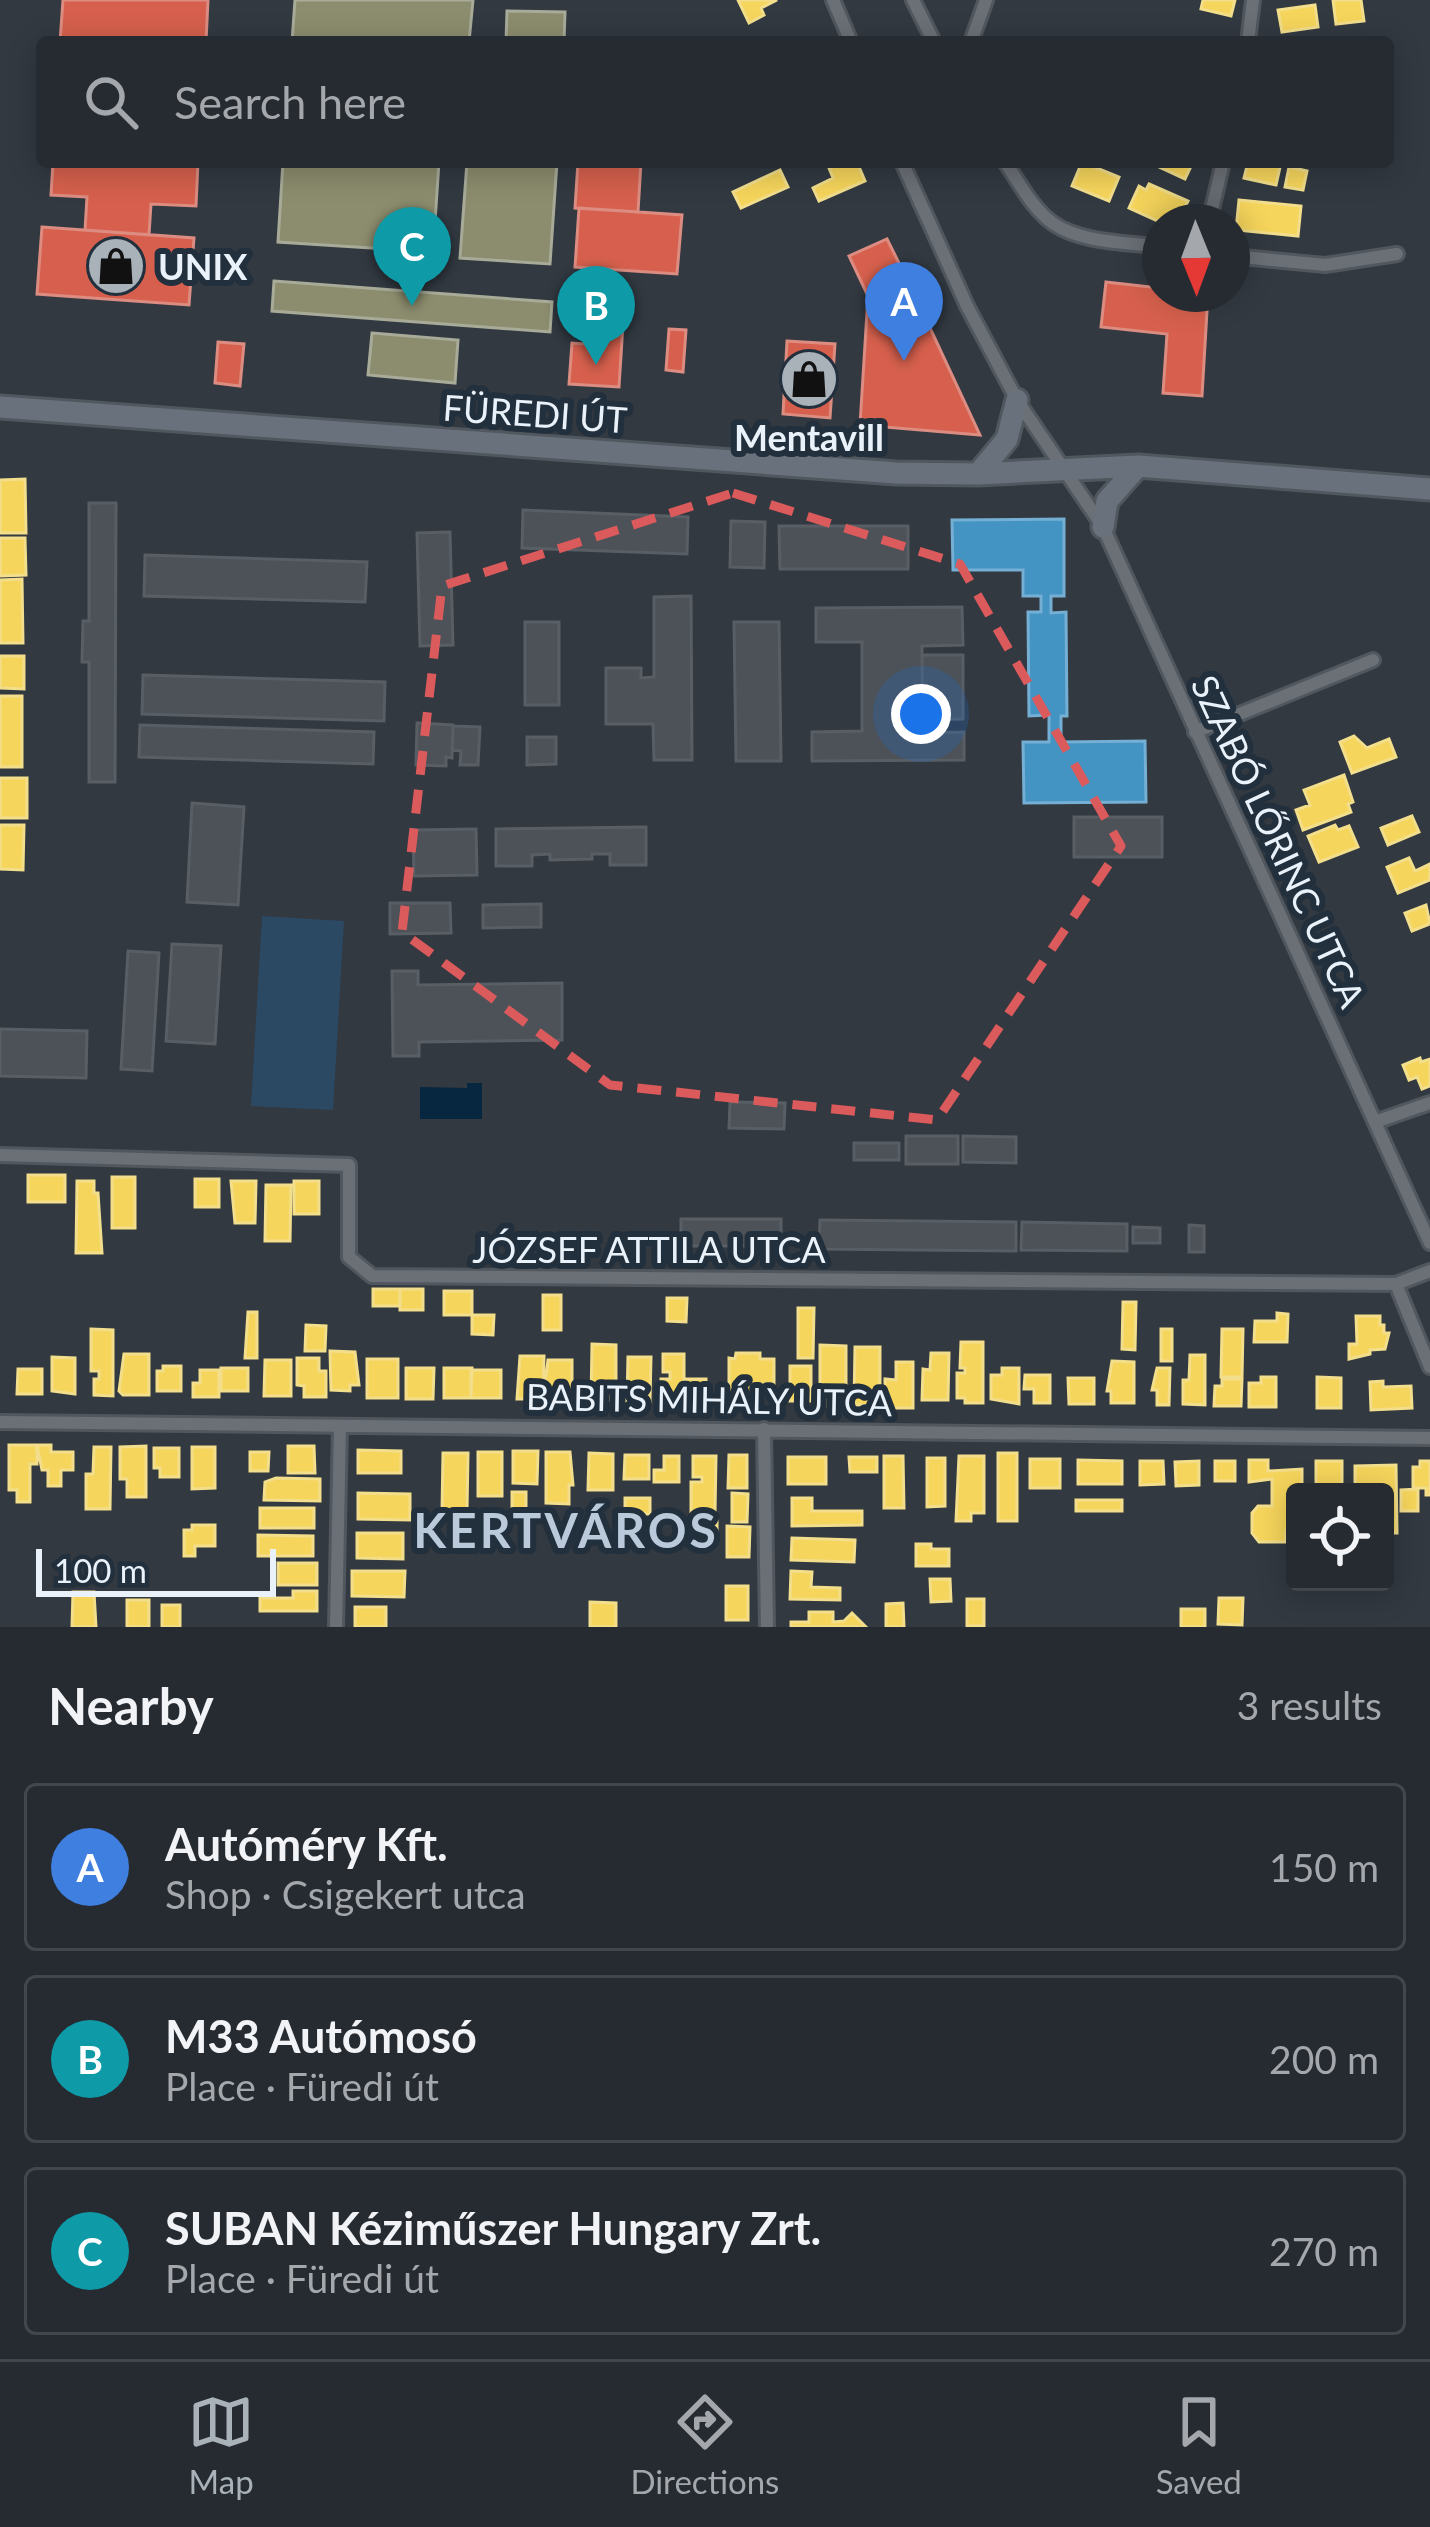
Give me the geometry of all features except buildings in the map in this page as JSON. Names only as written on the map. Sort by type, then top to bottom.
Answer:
[{"type":"main road","points":[[978,474],[1007,439],[1017,400]]},
{"type":"main road","name":"FÜREDI ÚT","points":[[0,407],[852,470],[978,474],[1138,466],[1430,489]]},
{"type":"main road","points":[[1103,527],[1107,501],[1138,466]]},
{"type":"street","points":[[833,0],[848,36]]},
{"type":"street","points":[[913,0],[931,36]]},
{"type":"street","points":[[973,36],[986,0]]},
{"type":"street","points":[[1249,36],[1253,0]]},
{"type":"street","name":"SZABÓ LŐRINC UTCA","points":[[905,168],[967,306],[1017,400],[1103,527],[1430,1243]]},
{"type":"street","points":[[1009,168],[1055,225],[1078,235],[1142,244]]},
{"type":"street","points":[[1213,204],[1222,168]]},
{"type":"street","points":[[1250,258],[1325,266],[1397,254]]},
{"type":"street","points":[[1195,732],[1373,660]]},
{"type":"street","points":[[1375,1122],[1430,1103]]},
{"type":"street","name":"JÓZSEF ATTILA UTCA","points":[[0,1155],[349,1165],[349,1257],[372,1276],[1396,1284]]},
{"type":"street","points":[[1430,1271],[1396,1284],[1430,1367]]},
{"type":"street","name":"BABITS MIHÁLY UTCA","points":[[0,1422],[1426,1436]]},
{"type":"street","points":[[336,1627],[340,1426]]},
{"type":"street","points":[[764,1429],[766,1627]]},
{"type":"highlighted area","points":[[733,493],[960,564],[1121,846],[937,1120],[610,1085],[402,932],[442,586]]},
{"type":"shaded area","points":[[262,916],[344,921],[333,1110],[251,1106]]},
{"type":"shaded area","points":[[467,1083],[482,1083],[482,1119],[420,1119],[420,1087],[467,1088]]},
{"type":"place","name":"UNIX","points":[[116,266]]},
{"type":"place","name":"SUBAN Kéziműszer Hungary Zrt.","points":[[412,306]]},
{"type":"place","name":"Autóméry Kft.","points":[[904,361]]},
{"type":"place","name":"M33 Autómosó","points":[[596,365]]},
{"type":"place","name":"Mentavill","points":[[809,379]]},
{"type":"district","name":"KERTVÁROS","points":[[566,1529]]}]
